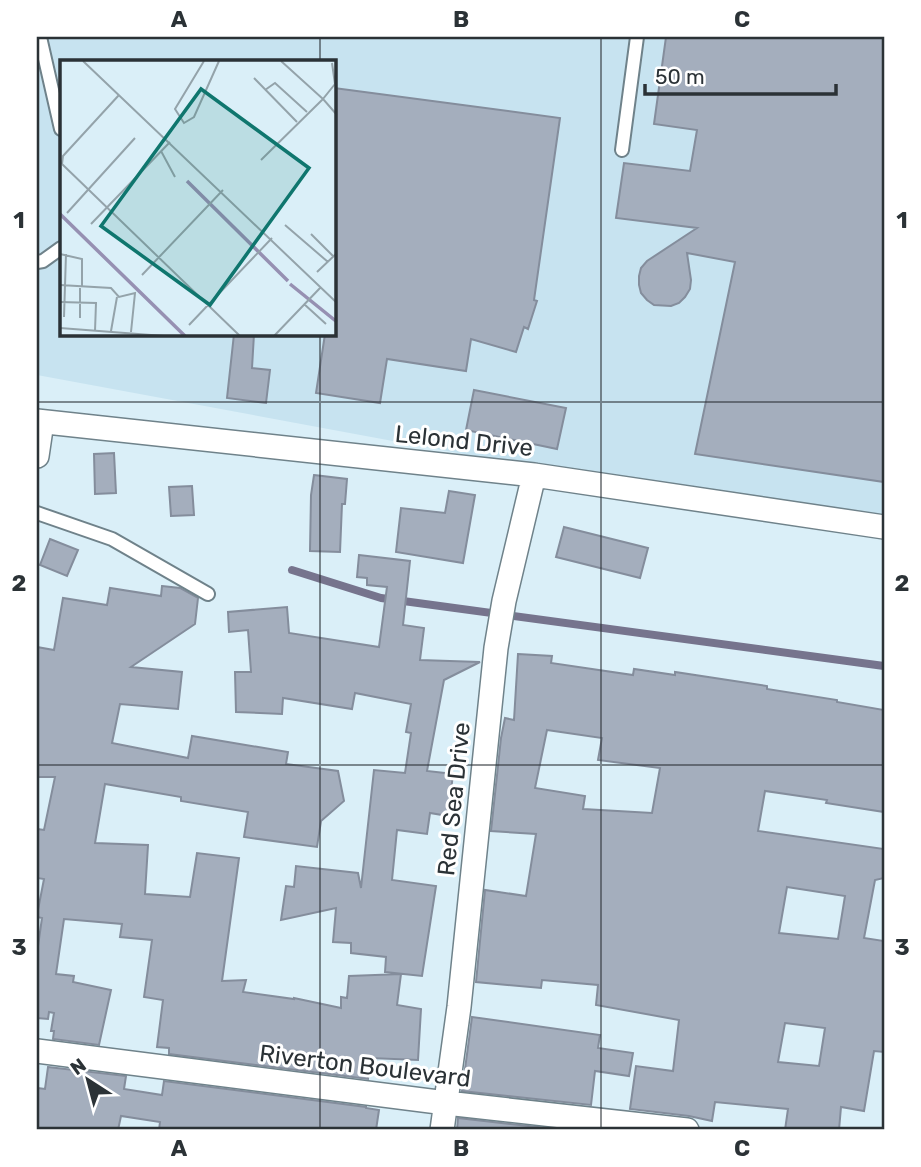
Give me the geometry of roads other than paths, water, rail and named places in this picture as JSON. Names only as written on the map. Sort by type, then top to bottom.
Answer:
[{"type":"street","points":[[37,457],[39,421]]},
{"type":"street","name":"Lelond Drive","points":[[39,421],[534,475],[884,527]]},
{"type":"street","name":"Red Sea Drive","points":[[442,1130],[459,1007],[496,648],[504,601],[534,475]]},
{"type":"street","name":"Riverton Boulevard","points":[[37,1051],[446,1103],[687,1130]]},
{"type":"lane","points":[[40,37],[60,124]]},
{"type":"lane","points":[[622,150],[637,37]]},
{"type":"lane","points":[[37,262],[43,261],[60,249]]},
{"type":"lane","points":[[37,513],[112,540],[208,594]]},
{"type":"waterway","points":[[292,570],[381,598],[884,666]]}]
